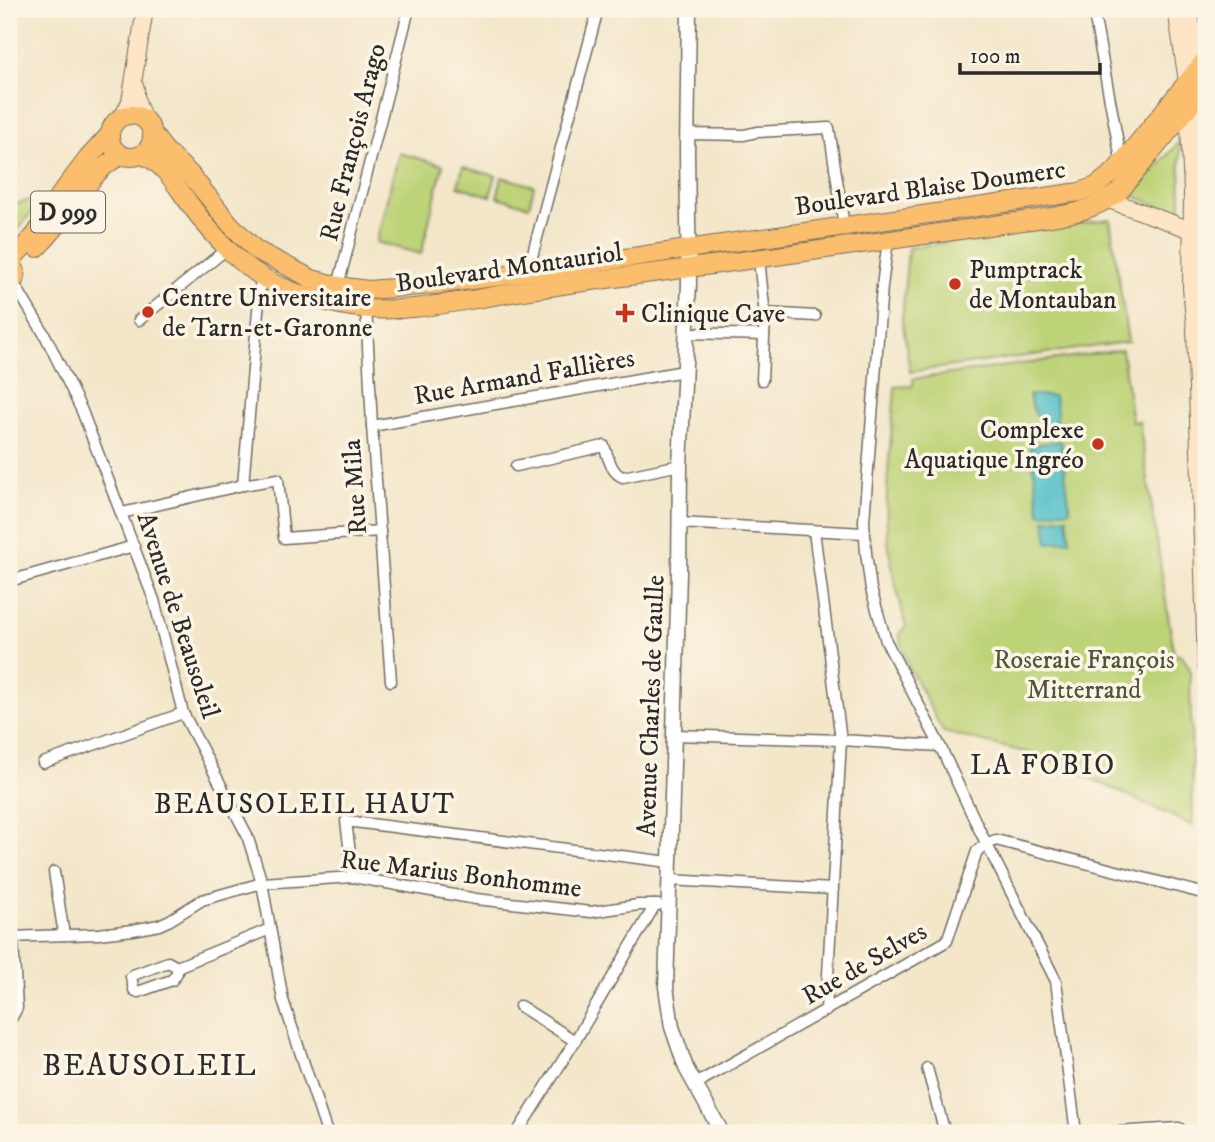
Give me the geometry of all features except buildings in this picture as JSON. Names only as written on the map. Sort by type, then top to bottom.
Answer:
[{"type":"main road","points":[[139,47],[135,98],[150,128],[152,142],[142,155],[128,158],[121,156],[112,147],[109,135],[113,124],[130,102],[145,9]]},
{"type":"main road","points":[[1185,11],[1206,26]]},
{"type":"main road","points":[[1185,11],[1203,63]]},
{"type":"main road","points":[[1185,11],[1199,87],[1205,190],[1201,233],[1191,288],[1195,328],[1206,666]]},
{"type":"main road","name":"Boulevard Blaise Doumerc","points":[[688,259],[759,258],[1059,216],[1091,209],[1120,191],[1188,108],[1199,87],[1203,63]]},
{"type":"main road","name":"Boulevard Blaise Doumerc","points":[[688,259],[844,226],[1080,192],[1107,178],[1199,87]]},
{"type":"main road","points":[[1188,108],[1204,270],[1195,328]]},
{"type":"main road","points":[[121,117],[138,116],[150,128]]},
{"type":"main road","name":"Boulevard Montauriol","points":[[150,128],[164,149],[190,174],[230,224],[256,250],[312,279],[338,286],[368,290],[434,285],[531,271],[688,259]]},
{"type":"main road","name":"D 999","points":[[11,271],[53,204],[109,135]]},
{"type":"main road","name":"Boulevard Montauriol","points":[[142,155],[163,169],[194,211],[245,265],[283,288],[308,297],[366,309],[431,306],[579,283],[688,259]]},
{"type":"main road","name":"D 999","points":[[11,271],[29,257],[60,222],[99,170],[121,156]]},
{"type":"main road","points":[[1109,200],[1201,233]]},
{"type":"street","name":"Rue François Arago","points":[[338,286],[409,9]]},
{"type":"street","points":[[531,271],[530,264],[598,9]]},
{"type":"street","name":"Avenue Charles de Gaulle","points":[[689,9],[688,259],[674,735],[669,880],[661,905],[666,987],[672,1027],[687,1068],[722,1133]]},
{"type":"street","points":[[1093,9],[1120,154],[1125,160]]},
{"type":"street","points":[[687,134],[744,135],[829,128],[844,226]]},
{"type":"street","points":[[888,240],[882,286],[864,533],[871,589],[886,641],[1056,981],[1076,1133]]},
{"type":"street","points":[[139,320],[228,248]]},
{"type":"street","points":[[759,258],[764,313],[762,380]]},
{"type":"street","name":"Avenue de Beausoleil","points":[[11,271],[74,392],[134,546],[154,600],[183,713],[247,835],[262,883],[283,1000],[327,1133]]},
{"type":"street","points":[[243,485],[261,275]]},
{"type":"street","name":"Rue Mila","points":[[368,290],[366,309],[372,426],[391,681]]},
{"type":"street","points":[[764,313],[815,316]]},
{"type":"street","points":[[686,332],[762,335]]},
{"type":"street","name":"Rue Armand Fallières","points":[[372,426],[684,371]]},
{"type":"street","points":[[516,466],[604,446],[613,468],[623,478],[680,465]]},
{"type":"street","points":[[121,513],[278,479],[284,538],[380,531]]},
{"type":"street","points":[[679,523],[864,533]]},
{"type":"street","points":[[814,530],[841,740],[825,1011]]},
{"type":"street","points":[[9,581],[134,546]]},
{"type":"street","points":[[43,763],[183,713]]},
{"type":"street","points":[[674,735],[940,746]]},
{"type":"street","points":[[353,877],[346,821],[669,862]]},
{"type":"street","points":[[986,844],[996,840],[1206,894]]},
{"type":"street","name":"Rue de Selves","points":[[696,1086],[947,942],[977,852],[986,844]]},
{"type":"street","points":[[54,872],[64,935]]},
{"type":"street","name":"Rue Marius Bonhomme","points":[[10,937],[110,933],[159,925],[202,901],[262,883],[353,877],[476,899],[590,912],[638,905],[661,905]]},
{"type":"street","points":[[669,880],[833,889]]},
{"type":"street","points":[[517,1133],[661,905]]},
{"type":"street","points":[[9,916],[17,1008],[9,1018]]},
{"type":"street","points":[[177,967],[270,929]]},
{"type":"street","points":[[520,1006],[575,1041]]},
{"type":"street","points":[[927,1069],[945,1133]]},
{"type":"street","points":[[1102,1133],[1179,1128],[1179,1133]]},
{"type":"green space","points":[[1180,141],[1181,216],[1132,195]]},
{"type":"green space","points":[[399,153],[443,165],[421,254],[376,242]]},
{"type":"green space","points":[[463,167],[496,176],[490,196],[458,186]]},
{"type":"green space","points":[[502,177],[534,186],[529,206],[497,197]]},
{"type":"green space","points":[[36,199],[37,205],[9,242],[9,205]]},
{"type":"green space","points":[[1110,219],[1128,342],[910,372],[902,320],[908,248]]},
{"type":"green space","name":"Roseraie François Mitterrand","points":[[1122,350],[1132,422],[1139,421],[1174,655],[1182,655],[1190,669],[1193,826],[1045,757],[943,732],[908,665],[899,634],[906,626],[892,566],[887,511],[895,387],[913,386],[913,379]]},
{"type":"water","points":[[1029,395],[1054,396],[1057,418],[1052,425],[1044,425],[1038,418]]},
{"type":"water","points":[[1061,441],[1070,510],[1040,514],[1030,445]]},
{"type":"water","points":[[1067,517],[1070,540],[1048,543],[1045,520]]},
{"type":"place","name":"Pumptrack de Montauban","points":[[955,284]]},
{"type":"place","name":"Centre Universitaire de Tarn-et-Garonne","points":[[148,312]]},
{"type":"place","name":"Clinique Cave","points":[[625,313]]},
{"type":"place","name":"Complexe Aquatique Ingréo","points":[[1098,444]]},
{"type":"district","name":"LA FOBIO","points":[[1043,764]]},
{"type":"district","name":"BEAUSOLEIL HAUT","points":[[305,803]]},
{"type":"district","name":"BEAUSOLEIL","points":[[150,1065]]}]
